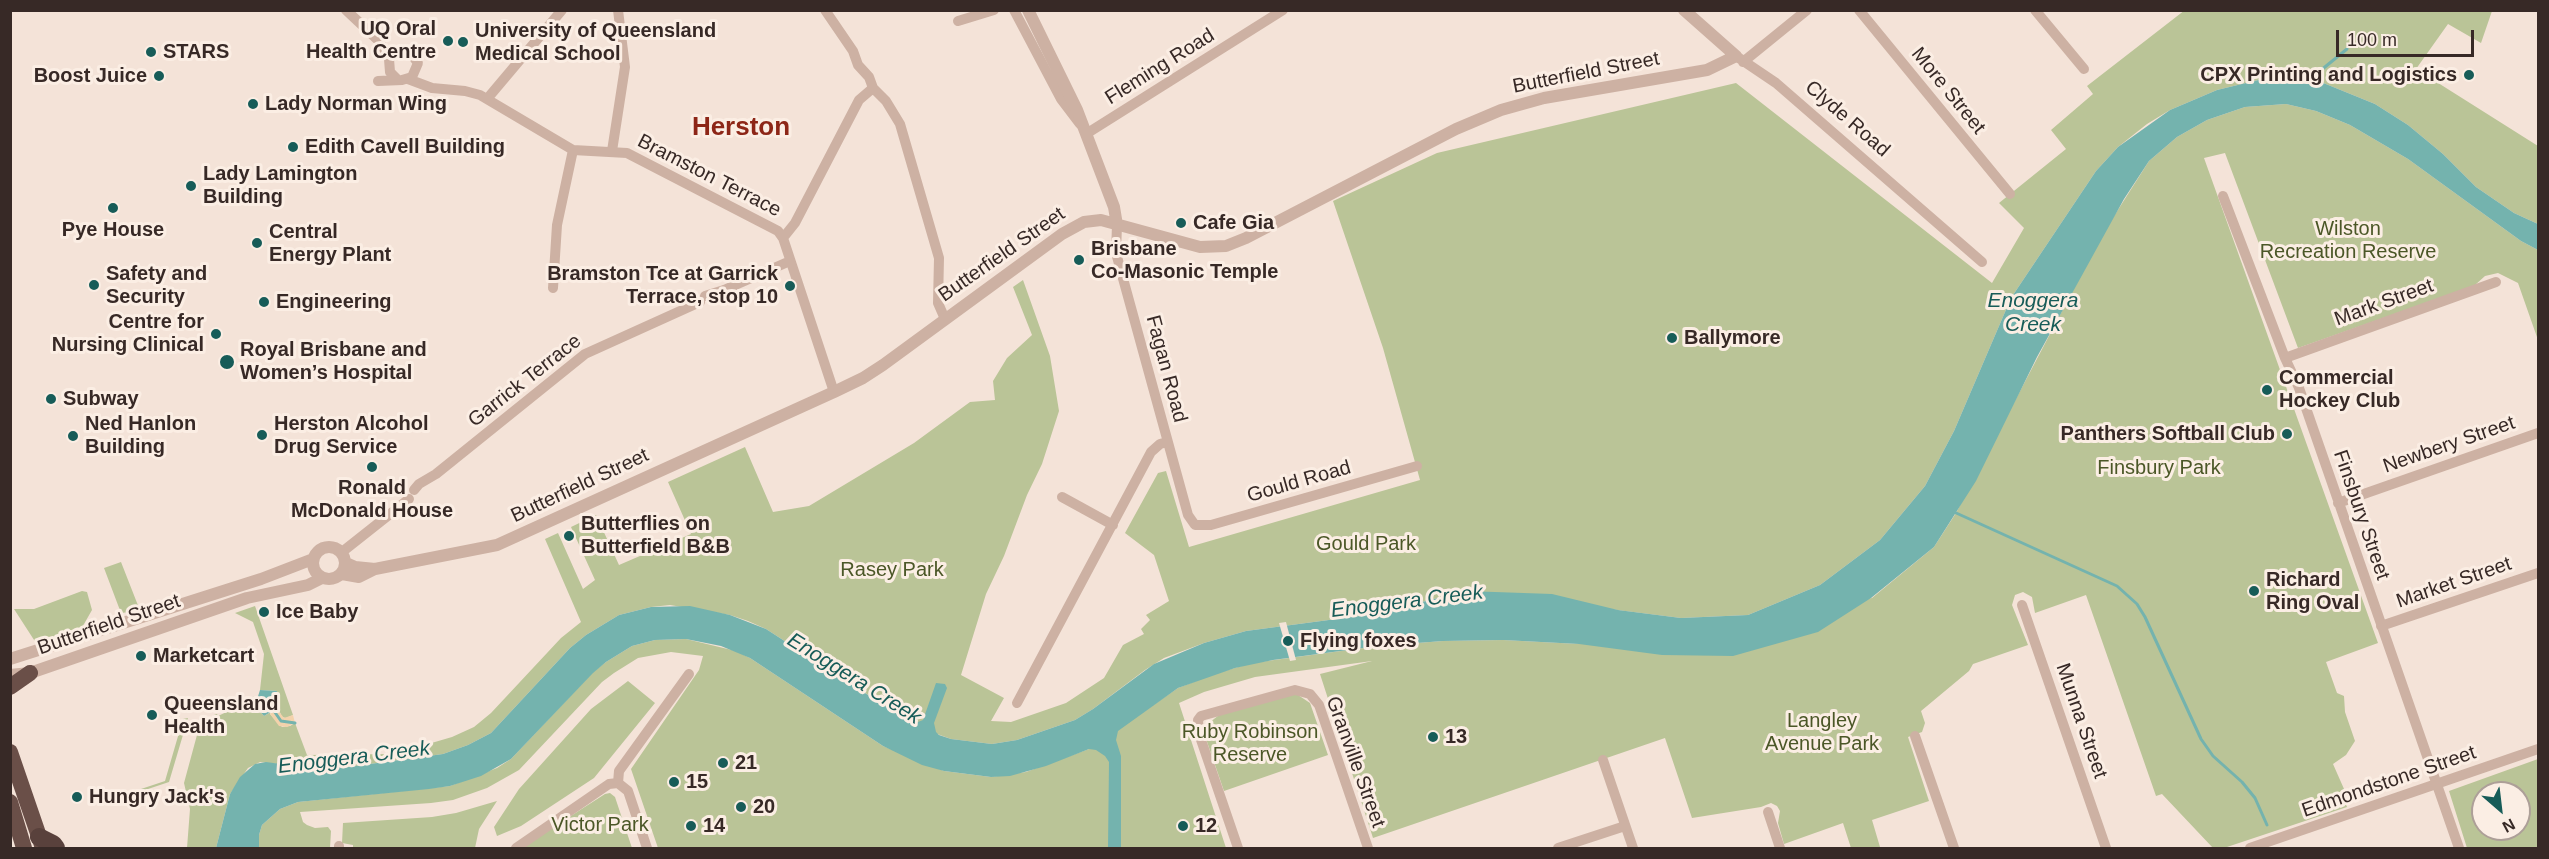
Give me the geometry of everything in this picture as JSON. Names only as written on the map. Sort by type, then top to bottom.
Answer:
[{"type":"highway","points":[[10,687],[30,673]]},
{"type":"highway","points":[[10,752],[41,843],[53,844],[56,849]]},
{"type":"highway","points":[[10,802],[24,849]]},
{"type":"street","points":[[346,10],[380,42],[389,61],[390,72],[403,79],[417,68]]},
{"type":"street","points":[[487,99],[562,10]]},
{"type":"street","points":[[612,151],[625,67],[618,10]]},
{"type":"street","points":[[825,10],[853,51],[858,65],[869,76],[873,88],[886,101],[900,124],[939,258],[938,303],[945,319]]},
{"type":"street","points":[[958,21],[994,10]]},
{"type":"street","points":[[1014,10],[1062,102],[1085,131]]},
{"type":"street","points":[[1028,10],[1085,131],[1114,207],[1117,225]]},
{"type":"street","name":"Fleming Road","points":[[1085,131],[1283,10]]},
{"type":"street","name":"Clyde Road","points":[[1684,10],[1740,59],[1782,88],[1982,262]]},
{"type":"street","points":[[1740,59],[1774,37],[1807,10]]},
{"type":"street","name":"More Street","points":[[1859,10],[2010,195]]},
{"type":"street","points":[[2035,10],[2084,69]]},
{"type":"street","points":[[1755,69],[1761,53],[1774,37]]},
{"type":"street","points":[[380,42],[413,54],[417,68],[432,88]]},
{"type":"street","points":[[389,61],[400,50]]},
{"type":"street","name":"Butterfield Street","points":[[343,563],[359,577],[375,569],[503,542],[834,392],[877,369],[1079,224],[1101,220],[1200,247],[1226,246],[1246,238],[1456,129],[1501,110],[1544,98],[1707,70],[1740,59]]},
{"type":"street","name":"Bramston Terrace","points":[[403,79],[432,88],[465,90],[487,99],[573,150],[612,151],[633,156],[774,228],[783,238],[834,392]]},
{"type":"street","points":[[783,238],[795,223],[859,100],[873,88]]},
{"type":"street","points":[[553,288],[557,225],[573,150]]},
{"type":"street","name":"Finsbury Street","points":[[2223,196],[2285,358],[2299,388],[2459,849]]},
{"type":"street","name":"Fagan Road","points":[[1117,225],[1116,253],[1167,442],[1191,521]]},
{"type":"street","name":"Garrick Terrace","points":[[343,563],[419,484],[436,474],[585,354],[790,261]]},
{"type":"street","name":"Mark Street","points":[[2285,358],[2496,282]]},
{"type":"street","name":"Newbery Street","points":[[2338,503],[2538,432]]},
{"type":"street","points":[[1017,704],[1151,452],[1160,444],[1167,442]]},
{"type":"street","name":"Gould Road","points":[[1191,521],[1200,526],[1211,525],[1417,466]]},
{"type":"street","points":[[1062,497],[1113,525]]},
{"type":"street","points":[[326,546],[334,547],[343,563],[333,579],[322,578],[314,570],[313,559],[318,550],[326,546]]},
{"type":"street","name":"Butterfield Street","points":[[10,660],[261,579],[313,559]]},
{"type":"street","name":"Market Street","points":[[2381,626],[2538,573]]},
{"type":"street","name":"Butterfield Street","points":[[10,675],[30,673],[247,598],[308,585],[322,578]]},
{"type":"street","name":"Munna Street","points":[[2022,605],[2106,849]]},
{"type":"street","points":[[618,783],[619,771],[689,674]]},
{"type":"street","name":"Granville Street","points":[[1238,849],[1196,726],[1201,716],[1284,692],[1301,690],[1310,694],[1319,705],[1368,849]]},
{"type":"street","points":[[1915,736],[1954,849]]},
{"type":"street","name":"Edmondstone Street","points":[[2250,849],[2538,749]]},
{"type":"street","points":[[1603,760],[1633,849]]},
{"type":"street","points":[[516,849],[609,784],[618,783],[628,791],[647,849]]},
{"type":"street","points":[[1768,812],[1780,849]]},
{"type":"street","points":[[1558,849],[1625,826]]},
{"type":"green space","points":[[2185,10],[2492,11],[2481,43],[2448,24],[2416,69],[2538,146],[2538,224],[2514,213],[2476,187],[2443,154],[2408,125],[2375,104],[2316,80],[2271,77],[2217,90],[2170,110],[2147,124],[2118,147],[2096,171],[2011,298],[1954,431],[1925,486],[1880,540],[1820,585],[1748,615],[1681,618],[1466,591],[1374,614],[1246,631],[1204,643],[1164,658],[1075,720],[1017,740],[992,744],[951,739],[918,727],[766,629],[748,621],[730,615],[670,605],[651,607],[619,615],[586,635],[570,648],[491,733],[468,745],[443,754],[348,767],[303,767],[260,762],[248,768],[230,794],[216,848],[187,848],[190,809],[184,783],[197,735],[204,723],[214,715],[218,716],[235,708],[234,705],[255,696],[255,706],[264,716],[271,712],[270,714],[282,727],[295,723],[307,755],[394,754],[452,737],[474,727],[491,713],[561,638],[581,622],[545,539],[558,533],[583,589],[595,580],[571,527],[596,515],[619,565],[691,534],[668,482],[745,447],[773,512],[809,506],[914,443],[970,402],[995,400],[993,381],[1007,358],[1032,335],[1013,287],[1023,280],[1050,356],[1059,411],[1042,464],[986,594],[961,675],[1004,698],[991,721],[1011,722],[1066,703],[1104,678],[1123,645],[1144,634],[1141,629],[1150,620],[1146,615],[1169,601],[1154,555],[1125,533],[1158,473],[1166,471],[1189,547],[1420,480],[1383,348],[1333,201],[1437,153],[1736,83],[1992,283],[2024,228],[1999,203],[2066,149],[2051,130],[2093,94],[2087,86]]},
{"type":"green space","points":[[2286,104],[2316,111],[2350,125],[2408,159],[2521,241],[2538,250],[2538,340],[2518,283],[2498,273],[2485,276],[2474,286],[2298,348],[2225,153],[2204,158],[2378,643],[2326,662],[2337,693],[2344,696],[2345,712],[2355,741],[2346,755],[2333,764],[2348,798],[2345,801],[2347,807],[2224,848],[2213,848],[2162,794],[2156,796],[2086,595],[2035,613],[2032,597],[2023,592],[2015,595],[2012,605],[2028,645],[1973,664],[1969,671],[1921,711],[1925,723],[1922,732],[1908,737],[1929,801],[1872,820],[1880,847],[1877,848],[1851,848],[1843,823],[1784,844],[1778,823],[1780,811],[1771,803],[1761,807],[1692,818],[1665,738],[1373,838],[1320,674],[1372,661],[1255,677],[1204,692],[1179,703],[1226,848],[658,848],[631,769],[699,670],[703,656],[671,652],[638,658],[614,673],[602,682],[519,770],[487,788],[453,800],[431,803],[300,812],[303,822],[307,825],[315,828],[328,827],[331,831],[330,848],[259,848],[262,825],[280,809],[298,802],[450,786],[497,768],[511,759],[593,672],[632,646],[655,640],[686,639],[736,651],[883,746],[944,771],[991,777],[1026,772],[1089,749],[1178,688],[1252,663],[1378,646],[1443,641],[1503,640],[1579,644],[1872,598],[1934,547],[1956,513],[2102,235],[2149,161],[2177,137],[2207,120],[2245,107]]},
{"type":"green space","points":[[121,562],[139,608],[121,613],[104,568]]},
{"type":"green space","points":[[82,591],[87,592],[92,610],[81,628],[36,643],[14,609],[34,609]]},
{"type":"green space","points":[[255,606],[293,715],[286,718],[282,717],[279,710],[274,710],[277,691],[260,690],[264,654],[253,622],[235,613]]},
{"type":"green space","points":[[628,681],[655,703],[594,778],[521,826],[497,836],[494,827],[519,789],[591,709]]},
{"type":"green space","name":"Ruby Robinson Reserve","points":[[1288,695],[1298,695],[1310,703],[1328,755],[1224,791],[1205,736],[1209,723],[1219,715]]},
{"type":"green space","points":[[188,718],[169,782],[142,791],[141,789],[165,781],[183,719]]},
{"type":"green space","points":[[2538,759],[2538,848],[2467,848],[2449,791],[2471,783],[2471,841],[2531,841],[2531,781],[2477,781]]},
{"type":"green space","name":"Victor Park","points":[[610,793],[615,797],[632,848],[521,848],[605,794]]},
{"type":"green space","points":[[497,801],[479,829],[475,848],[353,848],[353,845],[342,843],[343,823],[432,817],[456,813]]},
{"type":"sand","points":[[277,709],[284,718],[293,715],[295,723],[287,727],[279,726],[270,714]]},
{"type":"water","name":"Enoggera Creek","points":[[2271,77],[2316,80],[2375,104],[2408,125],[2443,154],[2476,187],[2514,213],[2538,224],[2538,250],[2521,241],[2408,159],[2350,125],[2316,111],[2286,104],[2245,107],[2207,120],[2177,137],[2149,161],[2124,199],[2037,357],[1976,481],[1934,547],[1871,598],[1818,632],[1733,656],[1662,655],[1579,644],[1503,640],[1443,641],[1378,646],[1273,660],[1235,668],[1178,688],[1118,731],[1116,740],[1121,756],[1121,848],[1108,848],[1109,762],[1096,750],[1089,749],[1046,766],[1010,776],[991,777],[944,771],[922,765],[883,746],[750,658],[721,646],[686,639],[655,640],[632,646],[606,662],[511,759],[481,776],[450,786],[429,789],[298,802],[280,809],[262,825],[259,848],[216,848],[230,794],[240,777],[255,764],[266,762],[303,767],[348,767],[443,754],[468,745],[491,733],[570,648],[586,635],[619,615],[651,607],[690,606],[730,615],[766,629],[913,724],[923,720],[936,683],[945,684],[947,688],[934,723],[936,732],[951,739],[992,744],[1017,740],[1075,720],[1154,664],[1204,643],[1246,631],[1374,614],[1466,591],[1552,594],[1618,610],[1681,618],[1748,615],[1820,585],[1880,540],[1925,486],[1954,431],[2011,298],[2096,171],[2118,147],[2170,110],[2217,90]]},
{"type":"water","points":[[260,690],[277,691],[274,710],[264,716],[255,706]]},
{"type":"pier","points":[[1286,622],[1296,660],[1290,661],[1279,623]]},
{"type":"waterway","points":[[2316,82],[2320,71],[2347,49]]},
{"type":"waterway","points":[[1954,512],[2117,586],[2137,604],[2201,739],[2213,756],[2242,782],[2255,798],[2267,825]]},
{"type":"waterway","points":[[274,711],[281,721],[295,723]]},
{"type":"place","name":"UQ Oral Health Centre","points":[[448,41]]},
{"type":"place","name":"University of Queensland Medical School","points":[[463,42]]},
{"type":"place","name":"STARS","points":[[151,52]]},
{"type":"place","name":"CPX Printing and Logistics","points":[[2469,75]]},
{"type":"place","name":"Boost Juice","points":[[159,76]]},
{"type":"place","name":"Lady Norman Wing","points":[[253,104]]},
{"type":"place","name":"Edith Cavell Building","points":[[293,147]]},
{"type":"place","name":"Lady Lamington Building","points":[[191,186]]},
{"type":"place","name":"Pye House","points":[[113,208]]},
{"type":"place","name":"Cafe Gia","points":[[1181,223]]},
{"type":"place","name":"Central Energy Plant","points":[[257,243]]},
{"type":"place","name":"Brisbane Co-Masonic Temple","points":[[1079,260]]},
{"type":"place","name":"Safety and Security","points":[[94,285]]},
{"type":"place","name":"Bramston Tce at Garrick Terrace, stop 10","points":[[790,286]]},
{"type":"place","name":"Engineering","points":[[264,302]]},
{"type":"place","name":"Centre for Nursing Clinical","points":[[216,334]]},
{"type":"place","name":"Ballymore","points":[[1672,338]]},
{"type":"place","name":"Royal Brisbane and Women’s Hospital","points":[[227,362]]},
{"type":"place","name":"Commercial Hockey Club","points":[[2267,390]]},
{"type":"place","name":"Subway","points":[[51,399]]},
{"type":"place","name":"Panthers Softball Club","points":[[2287,434]]},
{"type":"place","name":"Herston Alcohol Drug Service","points":[[262,435]]},
{"type":"place","name":"Ned Hanlon Building","points":[[73,436]]},
{"type":"place","name":"Ronald McDonald House","points":[[372,467]]},
{"type":"place","name":"Butterflies on Butterfield B&B","points":[[569,536]]},
{"type":"place","name":"Richard Ring Oval","points":[[2254,591]]},
{"type":"place","name":"Ice Baby","points":[[264,612]]},
{"type":"place","name":"Flying foxes","points":[[1288,641]]},
{"type":"place","name":"Marketcart","points":[[141,656]]},
{"type":"place","name":"Queensland Health","points":[[152,715]]},
{"type":"place","name":"13","points":[[1433,737]]},
{"type":"place","name":"21","points":[[723,763]]},
{"type":"place","name":"15","points":[[674,782]]},
{"type":"place","name":"Hungry Jack's","points":[[77,797]]},
{"type":"place","name":"20","points":[[741,807]]},
{"type":"place","name":"14","points":[[691,826]]},
{"type":"place","name":"12","points":[[1183,826]]},
{"type":"district","name":"Herston","points":[[741,128]]},
{"type":"park label","name":"Wilston Recreation Reserve","points":[[2348,240]]},
{"type":"park label","name":"Finsbury Park","points":[[2159,468]]},
{"type":"park label","name":"Gould Park","points":[[1366,544]]},
{"type":"park label","name":"Rasey Park","points":[[892,570]]},
{"type":"park label","name":"Langley Avenue Park","points":[[1822,732]]}]
